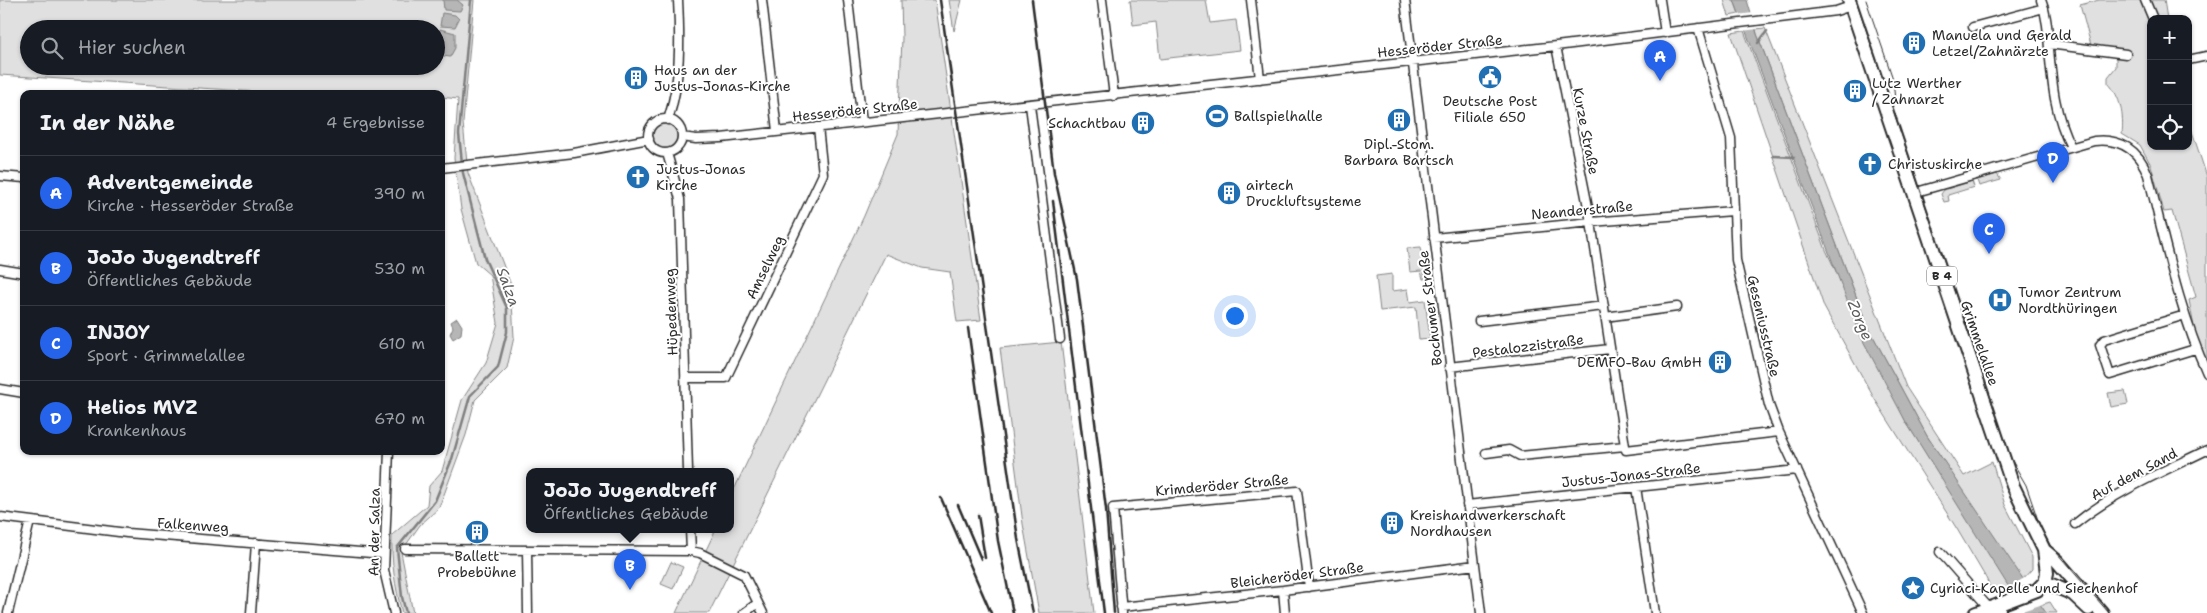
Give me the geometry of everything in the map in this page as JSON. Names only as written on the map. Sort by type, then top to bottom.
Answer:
[{"type":"main road","name":"Grimmelallee","points":[[1850,3],[2013,486],[2044,550]]},
{"type":"main road","name":"B 4","points":[[2044,550],[2047,566],[2045,582]]},
{"type":"main road","name":"B 4","points":[[2044,550],[2057,561],[2102,613]]},
{"type":"main road","points":[[1975,613],[1996,608],[2034,592],[2045,582],[2077,597],[2093,613]]},
{"type":"street","points":[[668,120],[677,78],[680,41],[678,0]]},
{"type":"street","points":[[762,0],[777,131]]},
{"type":"street","points":[[848,0],[862,122]]},
{"type":"street","points":[[1102,0],[1114,96]]},
{"type":"street","points":[[1251,0],[1260,79]]},
{"type":"street","name":"Bochumer Straße","points":[[1405,0],[1481,613]]},
{"type":"street","points":[[1660,0],[1665,33]]},
{"type":"street","points":[[2145,0],[2151,15]]},
{"type":"street","name":"Hesseröder Straße","points":[[682,137],[696,139],[721,138],[1556,46],[1836,11],[1850,3]]},
{"type":"street","points":[[1973,27],[2042,4],[2058,115],[2071,147]]},
{"type":"street","name":"Geseniusstraße","points":[[1698,28],[1731,138],[1736,260],[1769,405],[1779,432],[1863,613]]},
{"type":"street","points":[[2049,44],[2126,54]]},
{"type":"street","name":"Kurze Straße","points":[[1556,46],[1591,222]]},
{"type":"street","points":[[2192,59],[2207,56]]},
{"type":"street","points":[[1030,105],[1060,340]]},
{"type":"street","points":[[668,120],[678,125],[682,137],[676,150],[667,153],[655,150],[649,139],[650,129],[654,124],[668,120]]},
{"type":"street","name":"Amselweg","points":[[686,378],[726,378],[823,174],[818,127]]},
{"type":"street","points":[[445,168],[574,152],[649,139]]},
{"type":"street","points":[[1913,193],[2071,147],[2108,140],[2122,144],[2143,162],[2195,349],[2207,373]]},
{"type":"street","name":"Hüpedenweg","points":[[667,153],[680,199],[688,468]]},
{"type":"street","points":[[0,176],[20,178]]},
{"type":"street","name":"Neanderstraße","points":[[1434,238],[1591,222],[1733,211]]},
{"type":"street","points":[[1591,222],[1625,446]]},
{"type":"street","points":[[0,268],[20,272]]},
{"type":"street","points":[[1478,321],[1604,306]]},
{"type":"street","points":[[1605,317],[1677,307]]},
{"type":"street","points":[[2185,315],[2104,340],[2100,345],[2110,375],[2195,349]]},
{"type":"street","name":"Pestalozzistraße","points":[[1450,367],[1610,349]]},
{"type":"street","points":[[0,389],[20,392]]},
{"type":"street","name":"Justus-Jonas-Straße","points":[[1486,453],[1509,450],[1520,456],[1625,446],[1626,450],[1779,432]]},
{"type":"street","name":"Auf dem Sand","points":[[2075,524],[2104,504],[2207,450]]},
{"type":"street","name":"An der Salza","points":[[388,455],[384,554],[388,593],[394,613]]},
{"type":"street","name":"Justus-Jonas-Straße","points":[[1467,505],[1797,470]]},
{"type":"street","points":[[1636,487],[1655,613]]},
{"type":"street","name":"Krimderöder Straße","points":[[1121,610],[1113,508],[1297,491],[1309,587]]},
{"type":"street","name":"Falkenweg","points":[[0,517],[127,532],[384,554]]},
{"type":"street","points":[[8,613],[30,521]]},
{"type":"street","points":[[690,533],[691,551]]},
{"type":"street","points":[[251,613],[256,542]]},
{"type":"street","points":[[405,549],[691,551],[700,553],[744,575],[763,613]]},
{"type":"street","points":[[527,550],[528,613]]},
{"type":"street","points":[[1940,552],[1996,608]]},
{"type":"street","name":"Bleicheröder Straße","points":[[1121,610],[1475,565]]},
{"type":"street","points":[[1283,590],[1285,613]]},
{"type":"street","points":[[744,613],[758,603]]},
{"type":"shaded area","points":[[0,0],[474,0],[463,123],[468,173],[511,285],[514,337],[507,368],[475,400],[466,435],[439,508],[420,525],[401,552],[413,613],[402,613],[394,574],[392,535],[427,505],[429,486],[442,471],[462,400],[486,363],[498,323],[490,275],[476,263],[461,209],[454,158],[458,99],[445,97],[445,90],[230,90],[0,75]]},
{"type":"shaded area","points":[[901,0],[935,0],[981,320],[957,322],[950,272],[922,268],[886,254],[709,613],[676,613],[714,533],[734,533],[734,490],[864,216],[898,134],[902,38]]},
{"type":"shaded area","points":[[949,0],[962,0],[954,31]]},
{"type":"shaded area","points":[[1130,0],[1206,0],[1210,23],[1236,20],[1240,50],[1160,59],[1156,22],[1133,25]]},
{"type":"shaded area","points":[[1724,0],[1734,0],[1739,14],[1729,16]]},
{"type":"shaded area","points":[[2099,0],[2142,0],[2148,15],[2147,150],[2192,150],[2192,131],[2207,177],[2207,361],[2198,348],[2189,300],[2196,297],[2172,211],[2164,212],[2151,165],[2140,145],[2122,134],[2121,107],[2116,94],[2108,83],[2108,77],[2116,67],[2116,49],[2091,45],[2080,5]]},
{"type":"shaded area","points":[[2148,0],[2164,0],[2166,15],[2154,15]]},
{"type":"shaded area","points":[[1765,28],[1906,387],[1964,476],[1992,462],[2005,505],[2032,557],[2032,569],[2022,580],[1927,436],[1867,325],[1757,34],[1756,29]]},
{"type":"shaded area","points":[[1744,31],[1826,250],[1906,422],[2011,587],[1993,594],[1986,578],[1957,529],[1874,398],[1824,307],[1731,33]]},
{"type":"shaded area","points":[[660,124],[670,124],[677,131],[677,141],[670,148],[660,148],[653,141],[653,131]]},
{"type":"shaded area","points":[[1997,174],[2001,180],[1979,186],[1977,180]]},
{"type":"shaded area","points":[[1972,181],[1974,187],[1948,195],[1949,201],[1944,202],[1941,194],[1944,190]]},
{"type":"shaded area","points":[[1421,247],[1425,279],[1423,279],[1421,271],[1410,272],[1407,248]]},
{"type":"shaded area","points":[[1392,274],[1392,291],[1408,289],[1410,302],[1425,300],[1430,339],[1419,340],[1416,307],[1380,311],[1376,276]]},
{"type":"shaded area","points":[[1061,342],[1094,613],[1039,613],[1023,524],[1000,348]]},
{"type":"shaded area","points":[[2125,391],[2128,404],[2111,407],[2108,393]]},
{"type":"shaded area","points":[[671,562],[683,567],[673,589],[661,584]]},
{"type":"shaded area","points":[[2050,602],[2057,613],[2046,613],[2040,605]]},
{"type":"water","points":[[443,0],[457,0],[463,5],[460,11],[444,10]]},
{"type":"water","name":"Zorge","points":[[1734,0],[1747,0],[1757,34],[1867,325],[1927,436],[2046,613],[2025,613],[1906,422],[1860,335]]},
{"type":"water","points":[[442,13],[455,15],[459,19],[455,27],[445,26],[445,20],[441,20]]},
{"type":"water","points":[[445,30],[455,33],[455,48],[450,57],[445,56]]},
{"type":"water","points":[[457,318],[462,326],[461,334],[453,339],[450,334],[453,327],[451,322]]},
{"type":"pier","points":[[1753,13],[1758,29],[1742,31],[1736,15]]},
{"type":"pier","points":[[2024,578],[2043,604],[2022,611],[2009,588]]},
{"type":"waterway","name":"Salza","points":[[406,613],[402,597],[397,548],[435,501],[452,459],[470,396],[498,367],[507,332],[507,308],[485,259],[463,173],[459,134],[471,0]]},
{"type":"waterway","points":[[1758,43],[1767,31]]},
{"type":"waterway","points":[[1773,156],[1794,157]]},
{"type":"tram line","points":[[1856,0],[2011,459],[2026,485],[2040,526],[2050,545],[2109,613]]},
{"type":"tram line","points":[[1866,0],[1893,79],[1895,101]]},
{"type":"railway","points":[[940,0],[1018,539],[1033,613]]},
{"type":"railway","points":[[1032,0],[1054,173],[1077,279],[1106,509],[1114,613]]},
{"type":"railway","points":[[1053,201],[1104,613]]},
{"type":"railway","points":[[968,328],[998,541],[1013,613]]},
{"type":"railway","points":[[941,498],[991,613]]},
{"type":"railway","points":[[958,505],[981,559]]},
{"type":"railway","points":[[978,515],[985,558]]},
{"type":"place","name":"Manuela und Gerald Letzel/Zahnärzte","points":[[1914,43]]},
{"type":"place","name":"Deutsche Post Filiale 650","points":[[1490,77]]},
{"type":"place","name":"Haus an der Justus-Jonas-Kirche","points":[[636,78]]},
{"type":"place","name":"Adventgemeinde","points":[[1660,81]]},
{"type":"place","name":"Lutz Werther / Zahnarzt","points":[[1855,91]]},
{"type":"place","name":"Ballspielhalle","points":[[1217,116]]},
{"type":"place","name":"Dipl.-Stom. Barbara Bartsch","points":[[1399,120]]},
{"type":"place","name":"Schachtbau","points":[[1143,123]]},
{"type":"place","name":"Christuskirche","points":[[1870,164]]},
{"type":"place","name":"Justus-Jonas Kirche","points":[[638,177]]},
{"type":"place","name":"Helios MVZ","points":[[2053,183]]},
{"type":"place","name":"airtech Druckluftsysteme","points":[[1229,193]]},
{"type":"place","name":"INJOY","points":[[1989,254]]},
{"type":"place","name":"Tumor Zentrum Nordthüringen","points":[[2000,300]]},
{"type":"place","name":"DEMFO-Bau GmbH","points":[[1720,362]]},
{"type":"place","name":"Kreishandwerkerschaft Nordhausen","points":[[1392,523]]},
{"type":"place","name":"Ballett Probebühne","points":[[477,532]]},
{"type":"place","name":"Cyriaci-Kapelle und Siechenhof","points":[[1913,588]]},
{"type":"place","name":"JoJo Jugendtreff","points":[[630,590]]}]
